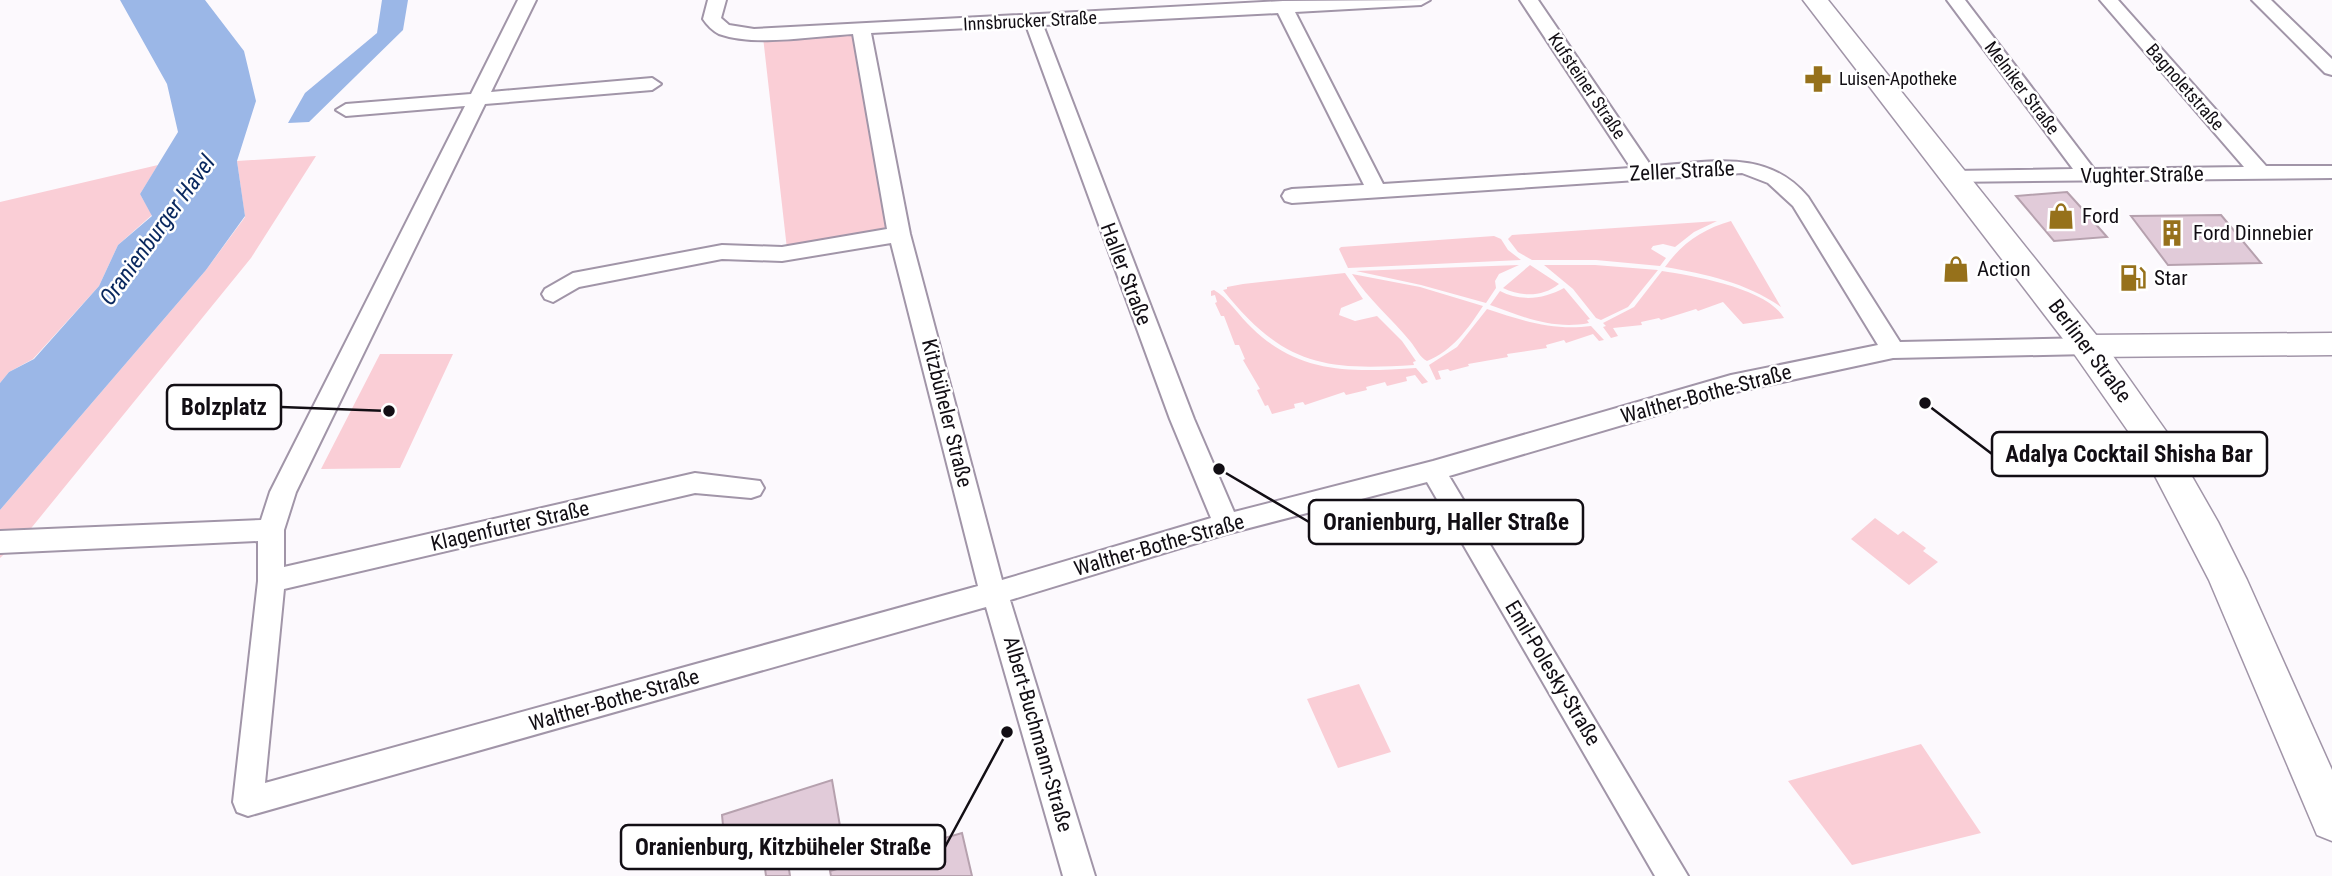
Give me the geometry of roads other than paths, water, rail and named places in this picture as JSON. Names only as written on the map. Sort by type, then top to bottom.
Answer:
[{"type":"main road","name":"Berliner Straße","points":[[1815,0],[2089,346],[2117,383],[2155,442],[2189,502],[2242,613],[2332,820]]},
{"type":"street","points":[[271,582],[271,530],[283,492],[527,0]]},
{"type":"street","name":"Innsbrucker Straße","points":[[717,0],[712,19],[723,29],[754,34],[1421,0]]},
{"type":"street","name":"Kufsteiner Straße","points":[[1529,0],[1644,173]]},
{"type":"street","name":"Melniker Straße","points":[[1956,0],[2088,175]]},
{"type":"street","name":"Bagnoletstraße","points":[[2109,0],[2261,173]]},
{"type":"street","points":[[2261,0],[2332,69]]},
{"type":"street","points":[[1283,6],[1377,191]]},
{"type":"street","name":"Haller Straße","points":[[1034,21],[1035,34],[1144,322],[1226,524]]},
{"type":"street","name":"Kitzbüheler Straße","points":[[861,29],[899,234],[987,575],[995,593]]},
{"type":"street","points":[[346,110],[652,84]]},
{"type":"street","name":"Zeller Straße","points":[[1292,196],[1742,167],[1770,174],[1780,180],[1801,202],[1893,351]]},
{"type":"street","name":"Vughter Straße","points":[[1953,177],[2332,173]]},
{"type":"street","points":[[552,294],[573,281],[722,252],[782,254],[899,234]]},
{"type":"street","name":"Walther-Bothe-Straße","points":[[271,582],[248,802],[967,598],[995,593],[1226,524],[1433,471],[1731,383],[1893,351],[2332,344]]},
{"type":"street","name":"Emil-Polesky-Straße","points":[[1433,471],[1672,876]]},
{"type":"street","name":"Klagenfurter Straße","points":[[271,582],[695,483],[751,488]]},
{"type":"street","points":[[0,542],[271,530]]},
{"type":"street","name":"Albert-Buchmann-Straße","points":[[995,593],[1079,876]]},
{"type":"water","name":"Oranienburger Havel","points":[[120,0],[205,0],[244,51],[256,101],[237,161],[245,216],[206,270],[0,510],[0,383],[9,372],[34,359],[99,286],[118,245],[152,216],[140,194],[178,132],[167,84]]},
{"type":"water","points":[[382,0],[408,0],[403,30],[309,122],[288,123],[305,93],[377,33]]},
{"type":"place","name":"Luisen-Apotheke","points":[[1818,79]]},
{"type":"place","name":"Ford","points":[[2061,216]]},
{"type":"place","name":"Ford Dinnebier","points":[[2172,233]]},
{"type":"place","name":"Action","points":[[1956,269]]},
{"type":"place","name":"Star","points":[[2133,278]]},
{"type":"place","name":"Adalya Cocktail Shisha Bar","points":[[1925,403]]},
{"type":"place","name":"Bolzplatz","points":[[389,411]]},
{"type":"place","name":"Oranienburg, Haller Straße","points":[[1219,469]]},
{"type":"place","name":"Oranienburg, Kitzbüheler Straße","points":[[1007,732]]}]
